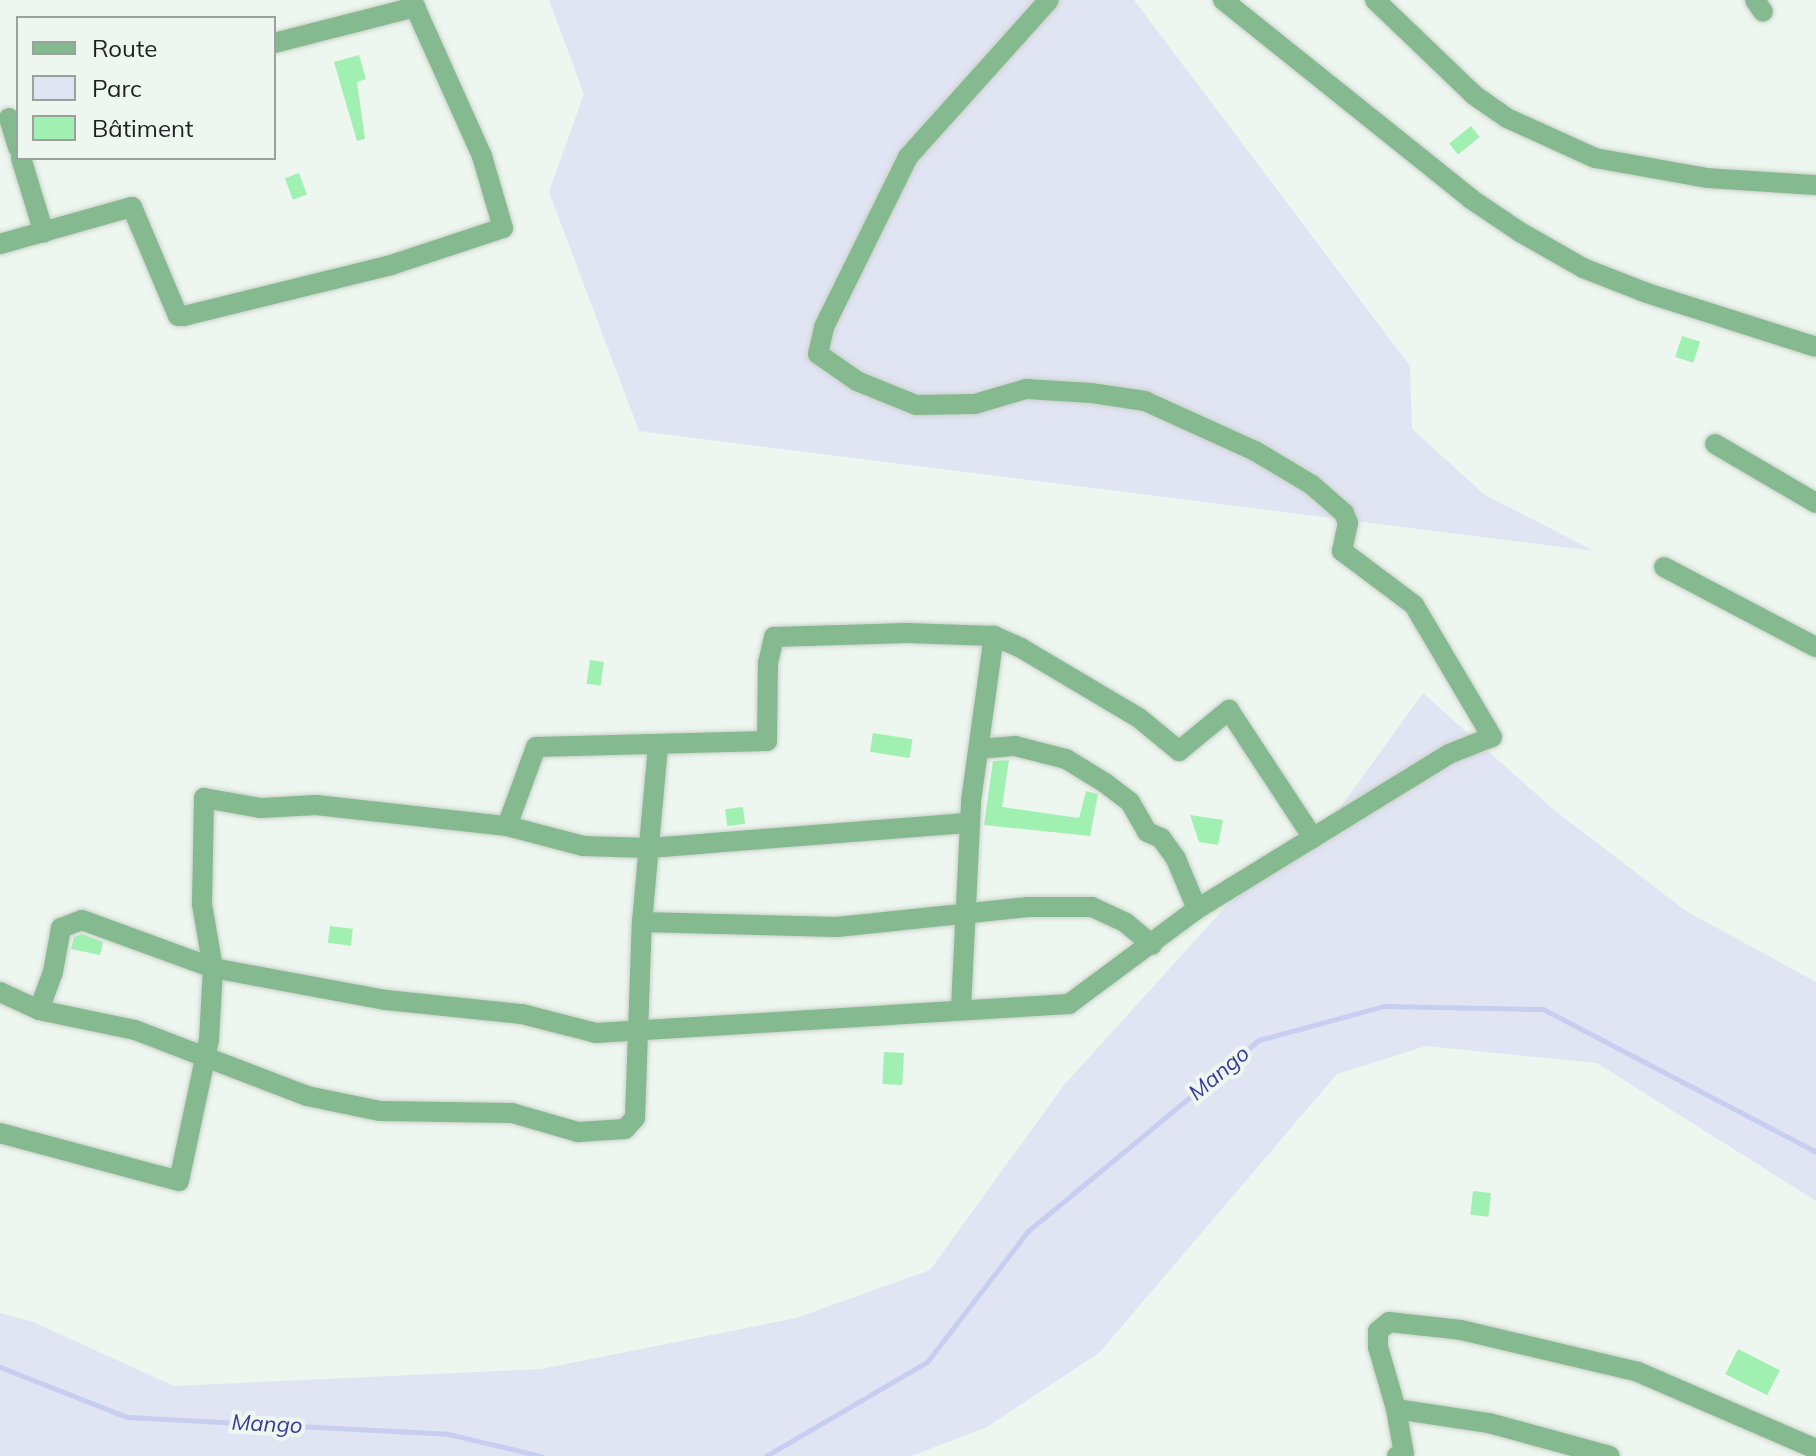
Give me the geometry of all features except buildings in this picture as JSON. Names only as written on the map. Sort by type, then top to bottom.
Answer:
[{"type":"street","points":[[39,1010],[53,972],[61,928],[82,920],[124,931],[213,968],[386,1000],[522,1014],[596,1033],[961,1008],[1069,1004],[1197,909],[1449,754],[1492,737],[1414,605],[1342,551],[1348,523],[1337,505],[1255,451],[1145,401],[1026,389],[975,404],[916,405],[857,381],[818,354],[824,327],[908,157],[1049,0]]},
{"type":"street","points":[[1223,0],[1471,199],[1520,232],[1583,268],[1647,293],[1816,347]]},
{"type":"street","points":[[1375,0],[1474,95],[1507,118],[1595,158],[1694,176],[1816,185]]},
{"type":"street","points":[[0,244],[132,207],[178,316],[184,316],[419,258],[503,228],[482,156],[413,4],[276,42]]},
{"type":"street","points":[[9,118],[16,141]]},
{"type":"street","points":[[22,160],[44,233]]},
{"type":"street","points":[[1715,444],[1816,503]]},
{"type":"street","points":[[1664,567],[1816,647]]},
{"type":"street","points":[[507,826],[536,747],[658,747],[767,741],[768,663],[774,637],[907,633],[994,636],[1100,693],[1179,751],[1233,712],[1313,838]]},
{"type":"street","points":[[961,1008],[970,823],[994,636]]},
{"type":"street","points":[[979,749],[1015,746],[1066,759],[1105,783],[1130,802],[1147,832],[1168,848],[1197,909]]},
{"type":"street","points":[[0,992],[39,1010],[135,1030],[203,1059],[307,1096],[380,1111],[512,1113],[578,1132],[625,1129],[635,1118],[635,1032],[658,747]]},
{"type":"street","points":[[0,1133],[179,1181],[203,1059],[213,968],[202,904],[204,798],[261,808],[316,805],[507,826],[583,846],[649,848],[970,823]]},
{"type":"street","points":[[642,922],[793,928],[966,913],[1092,907],[1126,923],[1152,945]]},
{"type":"street","points":[[1402,1455],[1396,1409],[1378,1347],[1378,1331],[1389,1322],[1461,1330],[1638,1372],[1816,1449]]},
{"type":"street","points":[[1396,1409],[1489,1423],[1610,1456]]},
{"type":"green space","points":[[549,0],[1134,0],[1410,366],[1412,429],[1485,495],[1594,551],[639,431],[549,192],[584,94]]},
{"type":"green space","points":[[1423,693],[1554,810],[1686,911],[1816,982],[1816,1201],[1597,1063],[1426,1046],[1337,1074],[1099,1353],[985,1428],[911,1456],[0,1456],[0,1313],[33,1322],[174,1386],[541,1369],[796,1318],[930,1270],[1064,1085],[1229,903],[1342,805]]},
{"type":"waterway","name":"Mango","points":[[766,1456],[927,1362],[1028,1231],[1259,1040],[1384,1006],[1543,1009],[1816,1152]]},
{"type":"waterway","name":"Mango","points":[[0,1367],[127,1417],[448,1434],[541,1456]]}]
